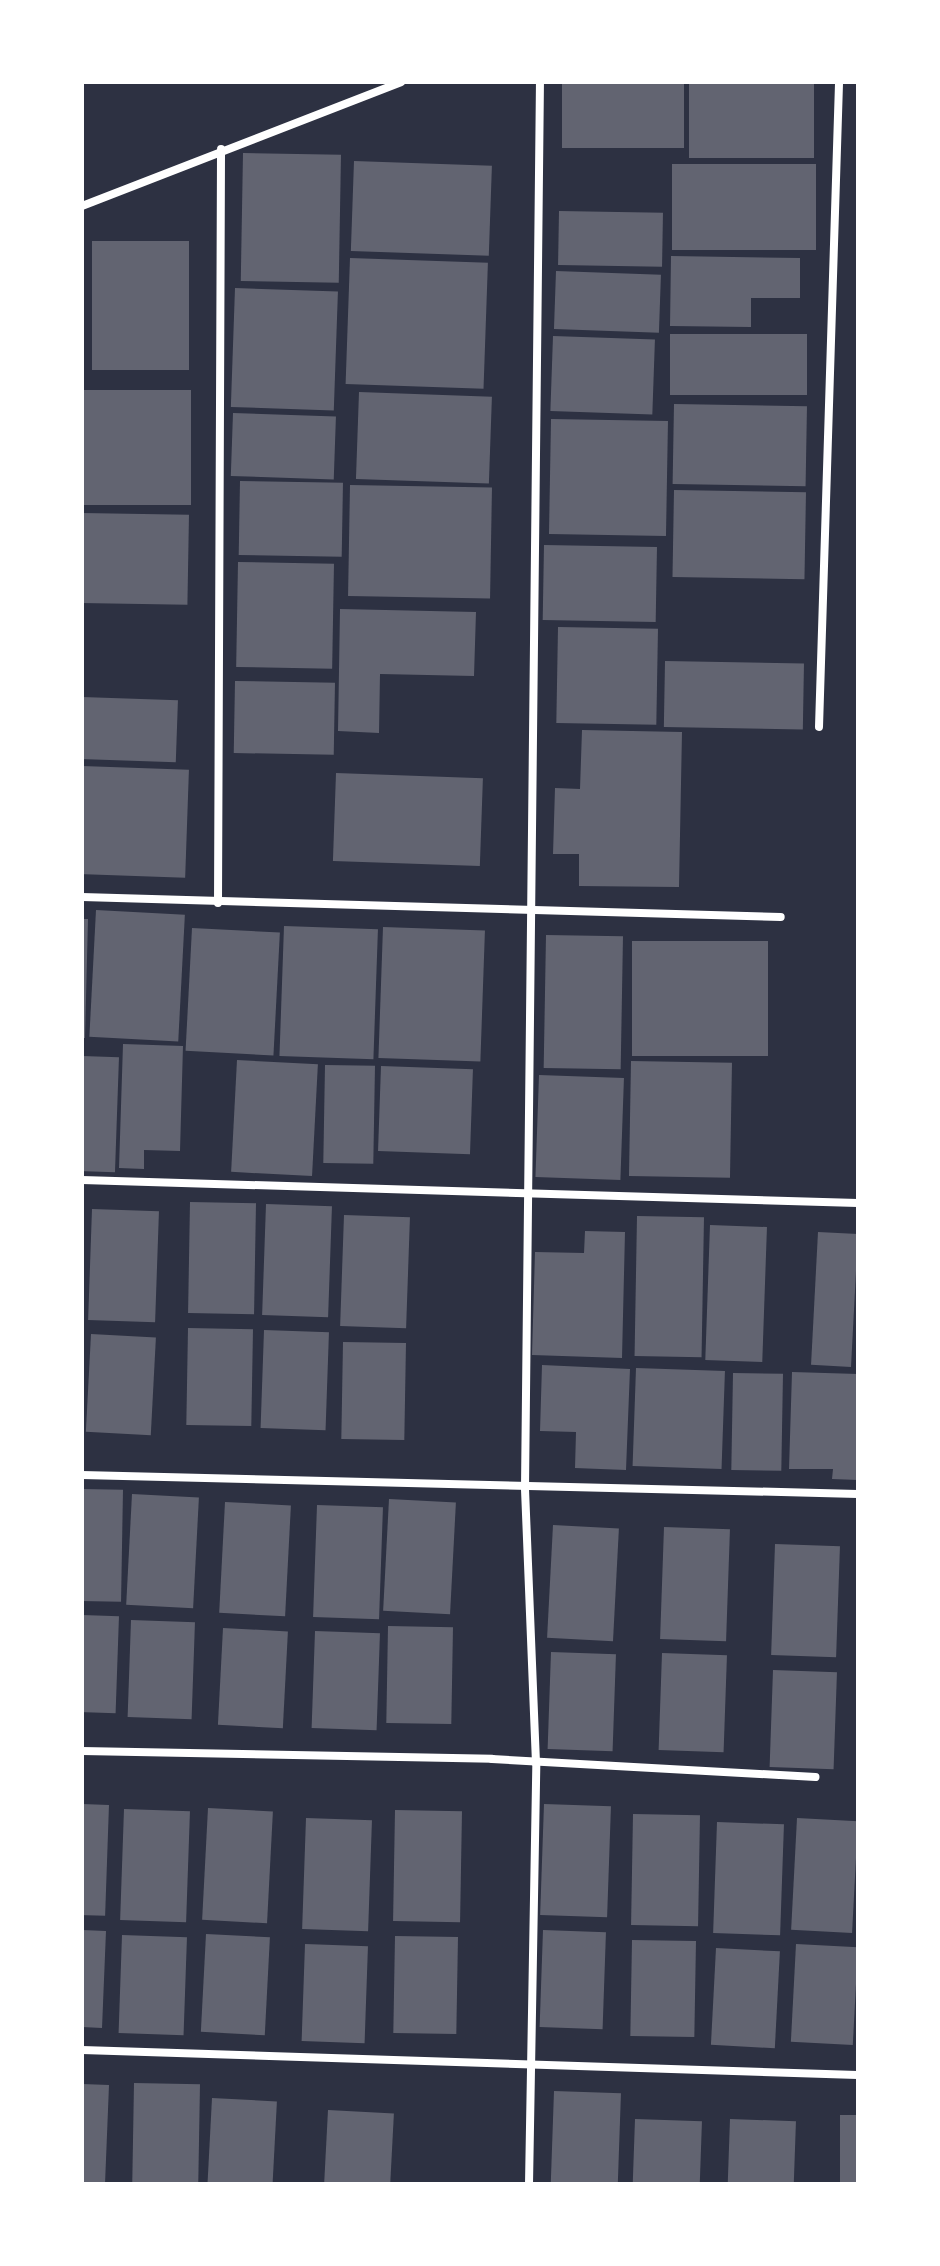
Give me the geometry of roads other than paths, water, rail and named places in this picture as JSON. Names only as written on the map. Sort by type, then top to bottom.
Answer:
[{"type":"street","points":[[82,206],[221,149],[401,82]]},
{"type":"street","points":[[529,2184],[536,1763],[525,1488],[540,82]]},
{"type":"street","points":[[819,727],[839,82]]},
{"type":"street","points":[[218,903],[221,149]]},
{"type":"street","points":[[82,897],[218,903],[531,907],[781,917]]},
{"type":"street","points":[[82,1180],[858,1203]]},
{"type":"street","points":[[82,1475],[858,1494]]},
{"type":"street","points":[[82,1751],[536,1763],[816,1777]]},
{"type":"street","points":[[82,2050],[858,2075]]}]
